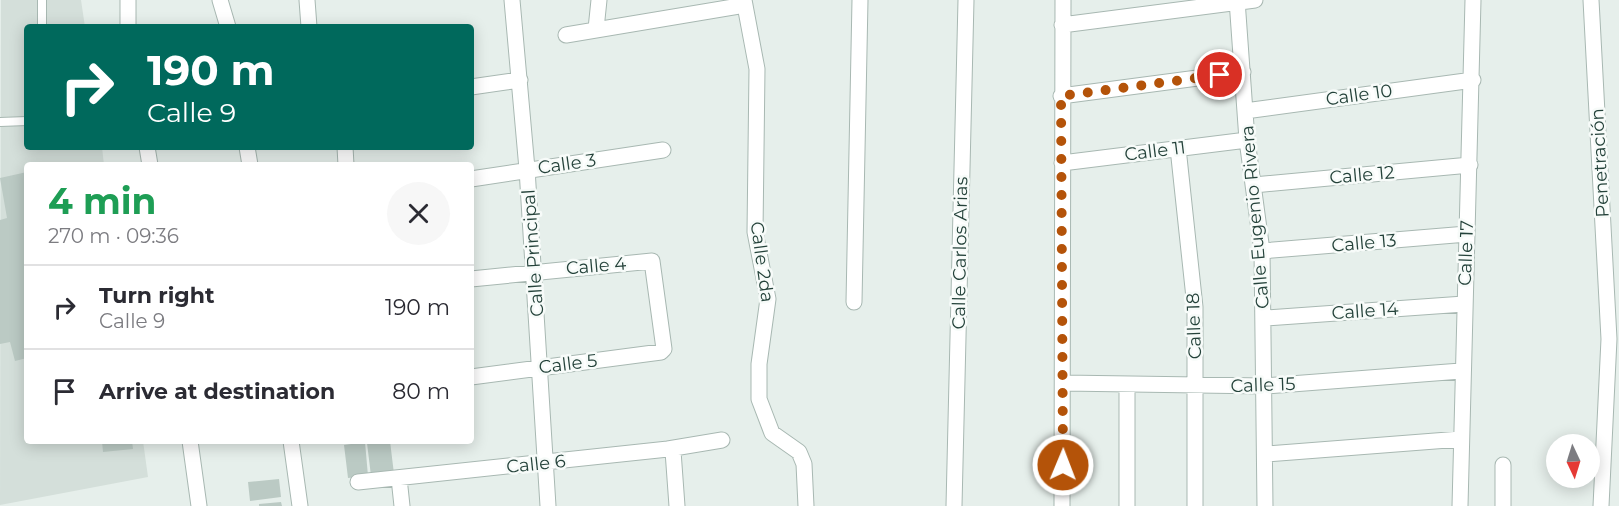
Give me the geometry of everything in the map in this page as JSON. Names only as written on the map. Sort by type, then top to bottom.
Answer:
[{"type":"street","points":[[128,0],[128,24]]},
{"type":"street","points":[[220,0],[227,24]]},
{"type":"street","points":[[307,0],[309,24]]},
{"type":"street","name":"Calle Principal","points":[[512,0],[527,169],[548,506]]},
{"type":"street","points":[[596,29],[599,0]]},
{"type":"street","points":[[854,302],[860,0]]},
{"type":"street","name":"Calle Carlos Arias","points":[[954,506],[966,0]]},
{"type":"street","points":[[1062,506],[1064,383],[1061,96],[1063,0]]},
{"type":"street","points":[[1062,25],[1255,0]]},
{"type":"street","name":"Calle 17","points":[[1460,506],[1461,371],[1473,80],[1473,0]]},
{"type":"street","name":"Penetración","points":[[1591,0],[1613,299],[1601,506]]},
{"type":"street","name":"Calle Eugenio Rivera","points":[[1237,1],[1247,140],[1262,251],[1265,318],[1265,506]]},
{"type":"street","points":[[566,34],[745,3]]},
{"type":"street","name":"Calle 2da","points":[[745,3],[757,69],[755,232],[768,299],[759,364],[759,399],[772,433],[799,452],[804,464],[806,506]]},
{"type":"street","points":[[1061,96],[1243,72]]},
{"type":"street","points":[[474,87],[520,80]]},
{"type":"street","name":"Calle 10","points":[[1245,111],[1473,80]]},
{"type":"street","name":"Calle 11","points":[[1062,162],[1247,140]]},
{"type":"street","name":"Calle 18","points":[[1178,148],[1195,307],[1194,506]]},
{"type":"street","name":"Calle 3","points":[[474,178],[663,150]]},
{"type":"street","name":"Calle 12","points":[[1254,185],[1470,165]]},
{"type":"street","name":"Calle 13","points":[[1262,251],[1467,234]]},
{"type":"street","name":"Calle 4","points":[[474,279],[650,261],[664,349]]},
{"type":"street","name":"Calle 14","points":[[1265,318],[1464,304]]},
{"type":"street","name":"Calle 5","points":[[474,377],[661,352],[664,349]]},
{"type":"street","name":"Calle 15","points":[[1064,383],[1195,387],[1265,386],[1461,371]]},
{"type":"street","points":[[1127,385],[1127,506]]},
{"type":"street","points":[[1266,454],[1461,439]]},
{"type":"street","name":"Calle 6","points":[[358,482],[670,450],[722,440]]},
{"type":"street","points":[[190,444],[199,506]]},
{"type":"street","points":[[291,444],[300,506]]},
{"type":"street","points":[[670,450],[677,506]]},
{"type":"street","points":[[1503,465],[1503,506]]},
{"type":"street","points":[[399,478],[402,506]]},
{"type":"lane","points":[[42,0],[42,24]]},
{"type":"lane","points":[[0,122],[24,121]]},
{"type":"shaded area","points":[[1,0],[81,0],[85,24],[24,24],[24,150],[102,150],[104,162],[24,162],[24,444],[143,444],[148,477],[0,505]]},
{"type":"building","points":[[24,173],[24,359],[15,361],[10,342],[0,344],[0,220],[7,218],[0,178]]},
{"type":"building","points":[[102,444],[132,444],[133,449],[103,452]]},
{"type":"building","points":[[365,444],[368,476],[348,478],[344,445]]},
{"type":"building","points":[[367,444],[390,444],[394,474],[371,476]]},
{"type":"building","points":[[279,479],[281,497],[250,501],[248,482]]},
{"type":"building","points":[[281,502],[282,506],[259,506],[259,504]]},
{"type":"route","points":[[1063,465],[1061,96],[1220,75]]}]
